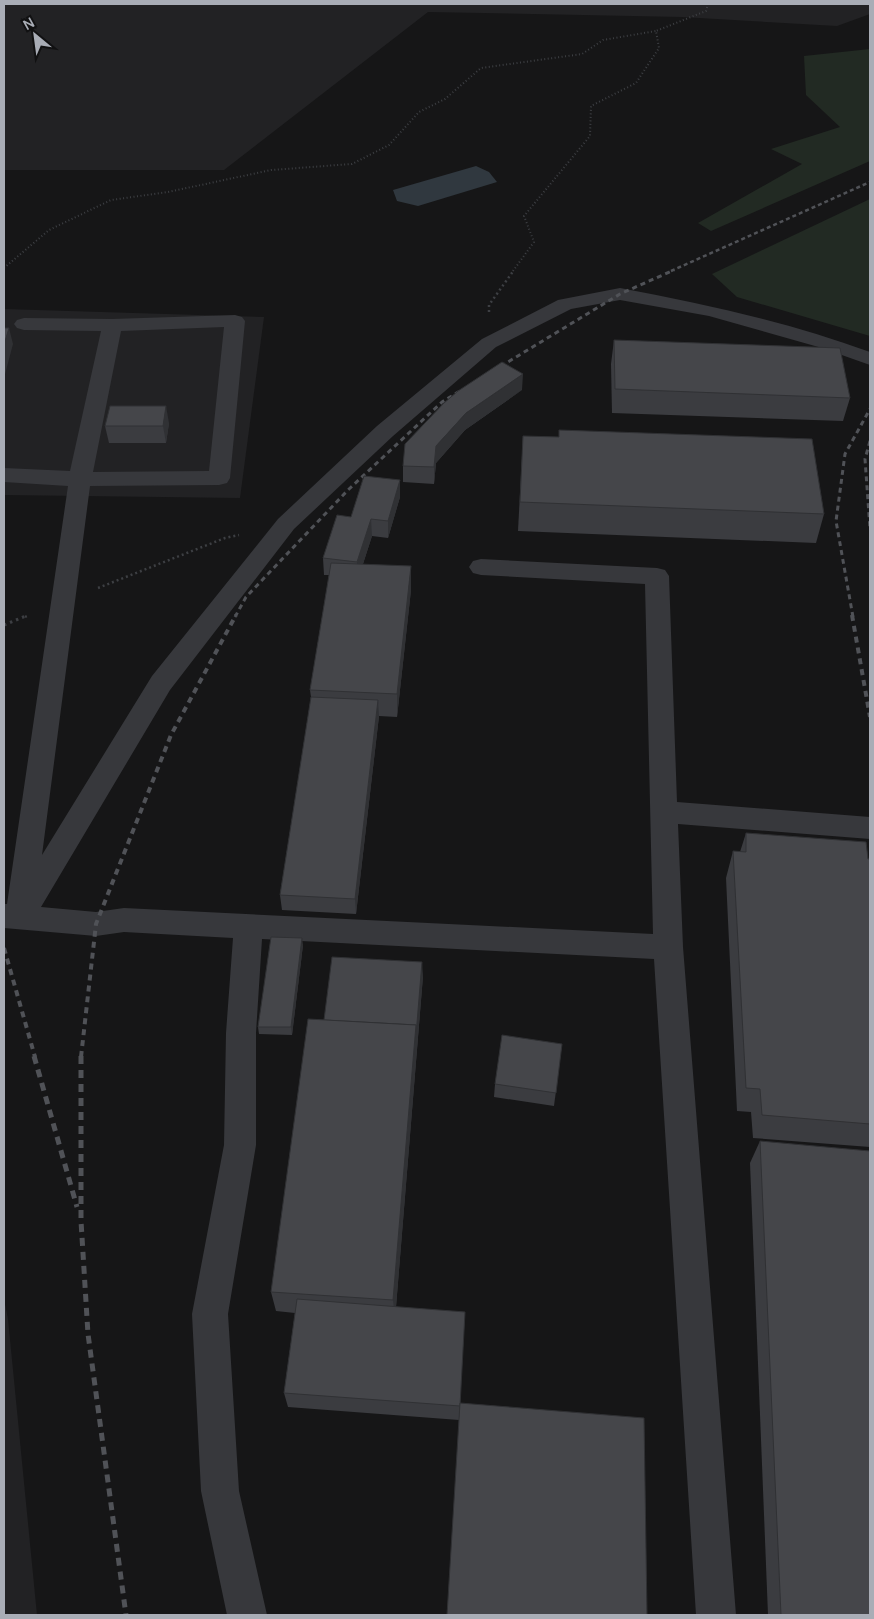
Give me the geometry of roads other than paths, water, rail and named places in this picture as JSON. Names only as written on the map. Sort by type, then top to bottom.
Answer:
[{"type":"lane","points":[[12,916],[161,684],[286,524],[385,431],[489,342],[565,304],[620,294],[711,311],[829,344],[870,359]]},
{"type":"lane","points":[[4,476],[80,479],[219,478],[235,321],[112,325],[24,324]]},
{"type":"lane","points":[[12,916],[63,602],[80,479],[112,325]]},
{"type":"lane","points":[[481,567],[657,576],[668,947],[716,1615]]},
{"type":"lane","points":[[664,812],[870,828]]},
{"type":"lane","points":[[12,916],[96,924],[124,920],[668,947]]},
{"type":"lane","points":[[247,1615],[220,1491],[210,1314],[240,1145],[241,1033],[248,926]]},
{"type":"railway","points":[[671,271],[870,182]]},
{"type":"railway","points":[[493,371],[620,294],[674,270]]},
{"type":"railway","points":[[235,617],[246,597],[348,490],[442,402],[463,389]]},
{"type":"railway","points":[[853,617],[836,521],[845,454],[870,409]]},
{"type":"railway","points":[[870,441],[865,459],[870,529]]},
{"type":"railway","points":[[81,1057],[96,924],[171,735],[236,615]]},
{"type":"railway","points":[[852,615],[870,717]]},
{"type":"railway","points":[[4,948],[35,1057]]},
{"type":"railway","points":[[34,1056],[77,1207]]},
{"type":"railway","points":[[81,1057],[81,1221],[88,1334],[126,1615]]}]
